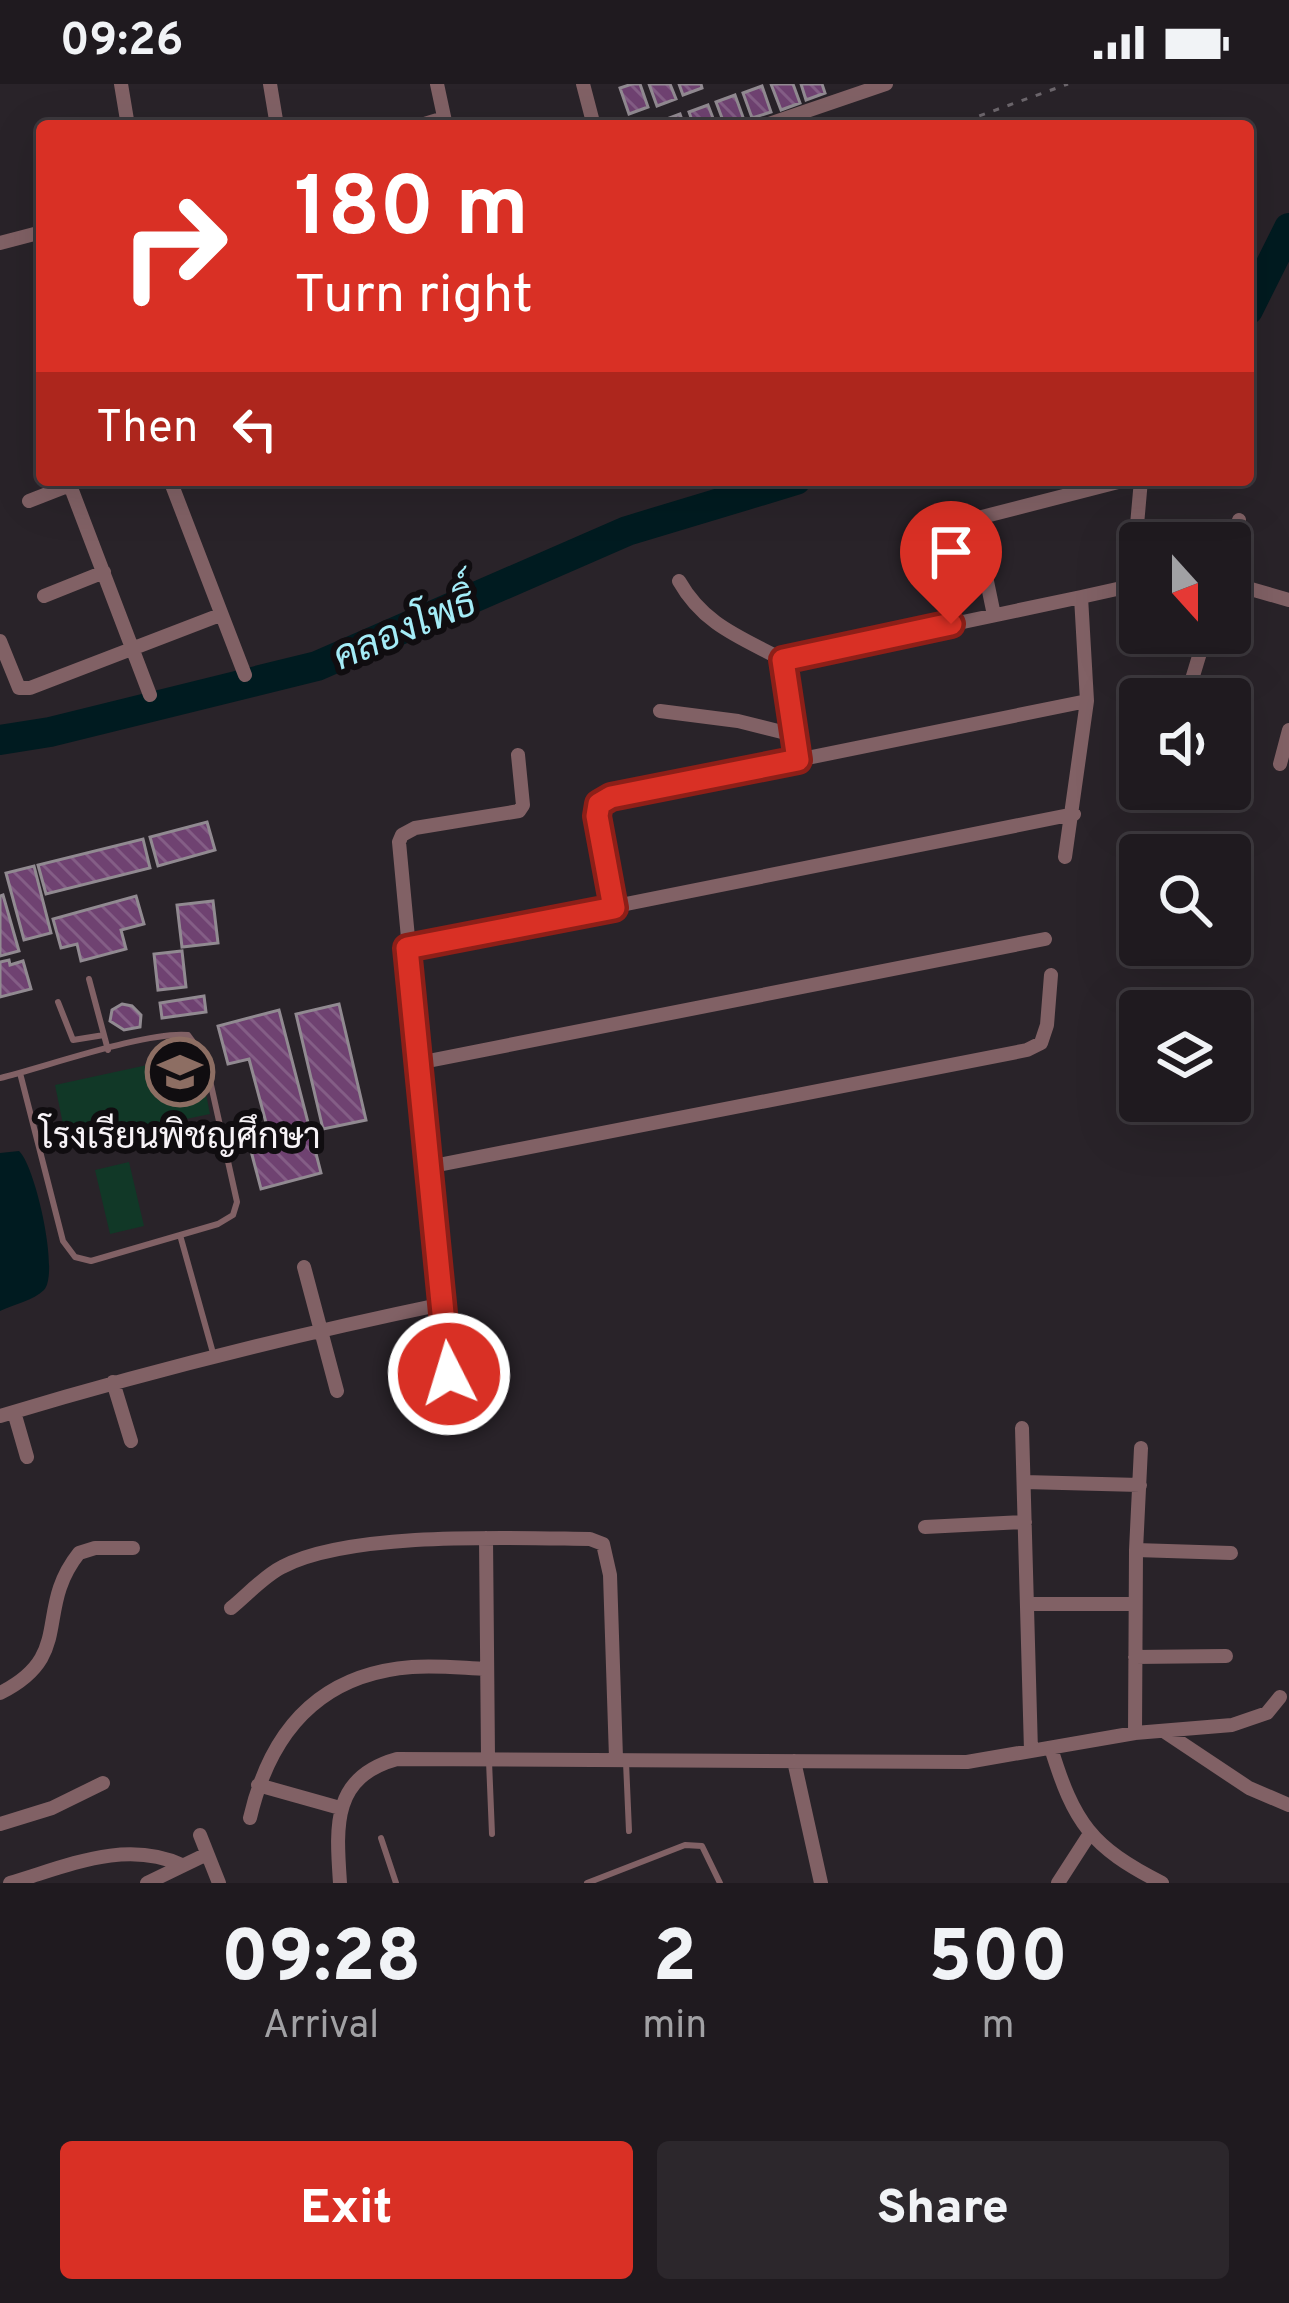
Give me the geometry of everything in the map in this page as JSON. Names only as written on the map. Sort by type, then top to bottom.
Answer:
[{"type":"street","points":[[121,84],[127,120]]},
{"type":"street","points":[[270,84],[276,120]]},
{"type":"street","points":[[437,84],[445,120]]},
{"type":"street","points":[[583,84],[592,120]]},
{"type":"street","points":[[781,120],[886,84]]},
{"type":"street","points":[[0,244],[36,234]]},
{"type":"street","points":[[29,501],[61,486]]},
{"type":"street","points":[[71,486],[150,695]]},
{"type":"street","points":[[172,486],[245,675]]},
{"type":"street","points":[[679,581],[693,606],[707,618],[783,660],[1126,586],[1132,581],[1140,486]]},
{"type":"street","points":[[994,615],[974,519],[1074,488]]},
{"type":"street","points":[[44,596],[104,572]]},
{"type":"street","points":[[1251,589],[1289,600]]},
{"type":"street","points":[[1066,857],[1088,701],[1081,597]]},
{"type":"street","points":[[0,641],[19,688],[30,688],[220,615]]},
{"type":"street","points":[[783,660],[798,760]]},
{"type":"street","points":[[614,908],[597,816],[599,804],[611,797],[1088,701]]},
{"type":"street","points":[[660,711],[738,721],[794,735]]},
{"type":"street","points":[[1280,764],[1289,730]]},
{"type":"street","points":[[449,1374],[399,842],[415,828],[519,811],[523,805],[518,754]]},
{"type":"street","points":[[407,948],[1074,814]]},
{"type":"street","points":[[418,1064],[1045,939]]},
{"type":"street","points":[[428,1167],[1027,1050],[1041,1043],[1047,1025],[1051,975]]},
{"type":"street","points":[[304,1267],[338,1391]]},
{"type":"street","points":[[27,1457],[7,1414],[321,1329],[443,1304]]},
{"type":"street","points":[[112,1382],[130,1442]]},
{"type":"street","points":[[1022,1428],[1031,1751]]},
{"type":"street","points":[[1135,1733],[1141,1448]]},
{"type":"street","points":[[1024,1482],[1140,1485]]},
{"type":"street","points":[[925,1527],[1025,1522]]},
{"type":"street","points":[[231,1608],[281,1567],[322,1553],[486,1538],[590,1539],[603,1544],[610,1575],[621,1758]]},
{"type":"street","points":[[486,1538],[488,1757]]},
{"type":"street","points":[[0,1693],[44,1660],[55,1594],[79,1553],[133,1548]]},
{"type":"street","points":[[1136,1550],[1231,1553]]},
{"type":"street","points":[[1027,1604],[1135,1604]]},
{"type":"street","points":[[1135,1658],[1226,1657]]},
{"type":"street","points":[[250,1818],[258,1786],[288,1727],[305,1706],[340,1687],[412,1667],[487,1669]]},
{"type":"street","points":[[340,1883],[340,1808],[349,1787],[375,1765],[397,1759],[967,1762],[1135,1733],[1255,1719],[1280,1697]]},
{"type":"street","points":[[1165,1732],[1249,1788],[1289,1805]]},
{"type":"street","points":[[1051,1748],[1061,1783],[1089,1835],[1117,1858],[1162,1883]]},
{"type":"street","points":[[794,1761],[821,1883]]},
{"type":"street","points":[[0,1824],[52,1808],[103,1784]]},
{"type":"street","points":[[258,1786],[340,1808]]},
{"type":"street","points":[[200,1834],[219,1883]]},
{"type":"street","points":[[1058,1883],[1089,1835]]},
{"type":"street","points":[[10,1883],[112,1854],[153,1854],[182,1865]]},
{"type":"street","points":[[147,1883],[207,1854]]},
{"type":"lane","points":[[89,979],[108,1050]]},
{"type":"lane","points":[[58,1002],[74,1040],[104,1035]]},
{"type":"lane","points":[[0,1078],[173,1034],[188,1035],[205,1058],[237,1202],[233,1215],[92,1261],[75,1257],[63,1241],[20,1073]]},
{"type":"lane","points":[[180,1235],[214,1356]]},
{"type":"lane","points":[[488,1757],[492,1834]]},
{"type":"lane","points":[[621,1758],[628,1831]]},
{"type":"lane","points":[[381,1838],[396,1883]]},
{"type":"lane","points":[[587,1883],[685,1845],[702,1846],[720,1883]]},
{"type":"path","points":[[968,120],[1068,84]]},
{"type":"green space","points":[[198,1054],[210,1114],[67,1144],[55,1085]]},
{"type":"green space","points":[[129,1162],[144,1226],[110,1234],[95,1170]]},
{"type":"water","points":[[19,1151],[44,1219],[48,1280],[40,1294],[0,1311],[0,1153]]},
{"type":"building","points":[[640,84],[648,107],[629,114],[620,88]]},
{"type":"building","points":[[649,84],[670,84],[676,99],[657,106]]},
{"type":"building","points":[[679,84],[701,84],[702,88],[683,95]]},
{"type":"building","points":[[771,84],[793,84],[800,103],[781,110]]},
{"type":"building","points":[[801,84],[822,84],[825,93],[806,100]]},
{"type":"building","points":[[762,86],[771,112],[752,118],[743,93]]},
{"type":"building","points":[[735,95],[744,120],[723,120],[716,102]]},
{"type":"building","points":[[708,105],[714,120],[692,120],[689,112]]},
{"type":"building","points":[[207,822],[215,850],[158,866],[150,837]]},
{"type":"building","points":[[143,839],[150,868],[46,894],[38,865]]},
{"type":"building","points":[[34,866],[51,933],[24,940],[6,873]]},
{"type":"building","points":[[0,896],[19,951],[0,956]]},
{"type":"building","points":[[136,896],[144,924],[121,930],[126,949],[81,961],[77,944],[61,948],[53,919]]},
{"type":"building","points":[[213,901],[218,943],[182,947],[177,905]]},
{"type":"building","points":[[182,951],[186,987],[158,990],[154,954]]},
{"type":"building","points":[[9,960],[10,965],[23,961],[31,989],[0,997],[0,962]]},
{"type":"building","points":[[204,996],[206,1012],[162,1018],[160,1003]]},
{"type":"building","points":[[122,1004],[141,1015],[140,1027],[124,1030],[110,1021],[112,1010]]},
{"type":"building","points":[[339,1004],[366,1120],[323,1129],[296,1014]]},
{"type":"building","points":[[279,1010],[321,1173],[261,1189],[251,1151],[272,1145],[249,1059],[228,1064],[218,1026]]},
{"type":"waterway","name":"คลองโพธิ์","points":[[1254,298],[1289,228]]},
{"type":"waterway","name":"คลองโพธิ์","points":[[0,740],[317,666],[627,531],[776,486]]},
{"type":"place","name":"โรงเรียนพิชญศึกษา","points":[[180,1072]]},
{"type":"route","points":[[449,1374],[407,948],[614,908],[597,816],[599,804],[611,797],[798,760],[783,660],[951,624]]}]
